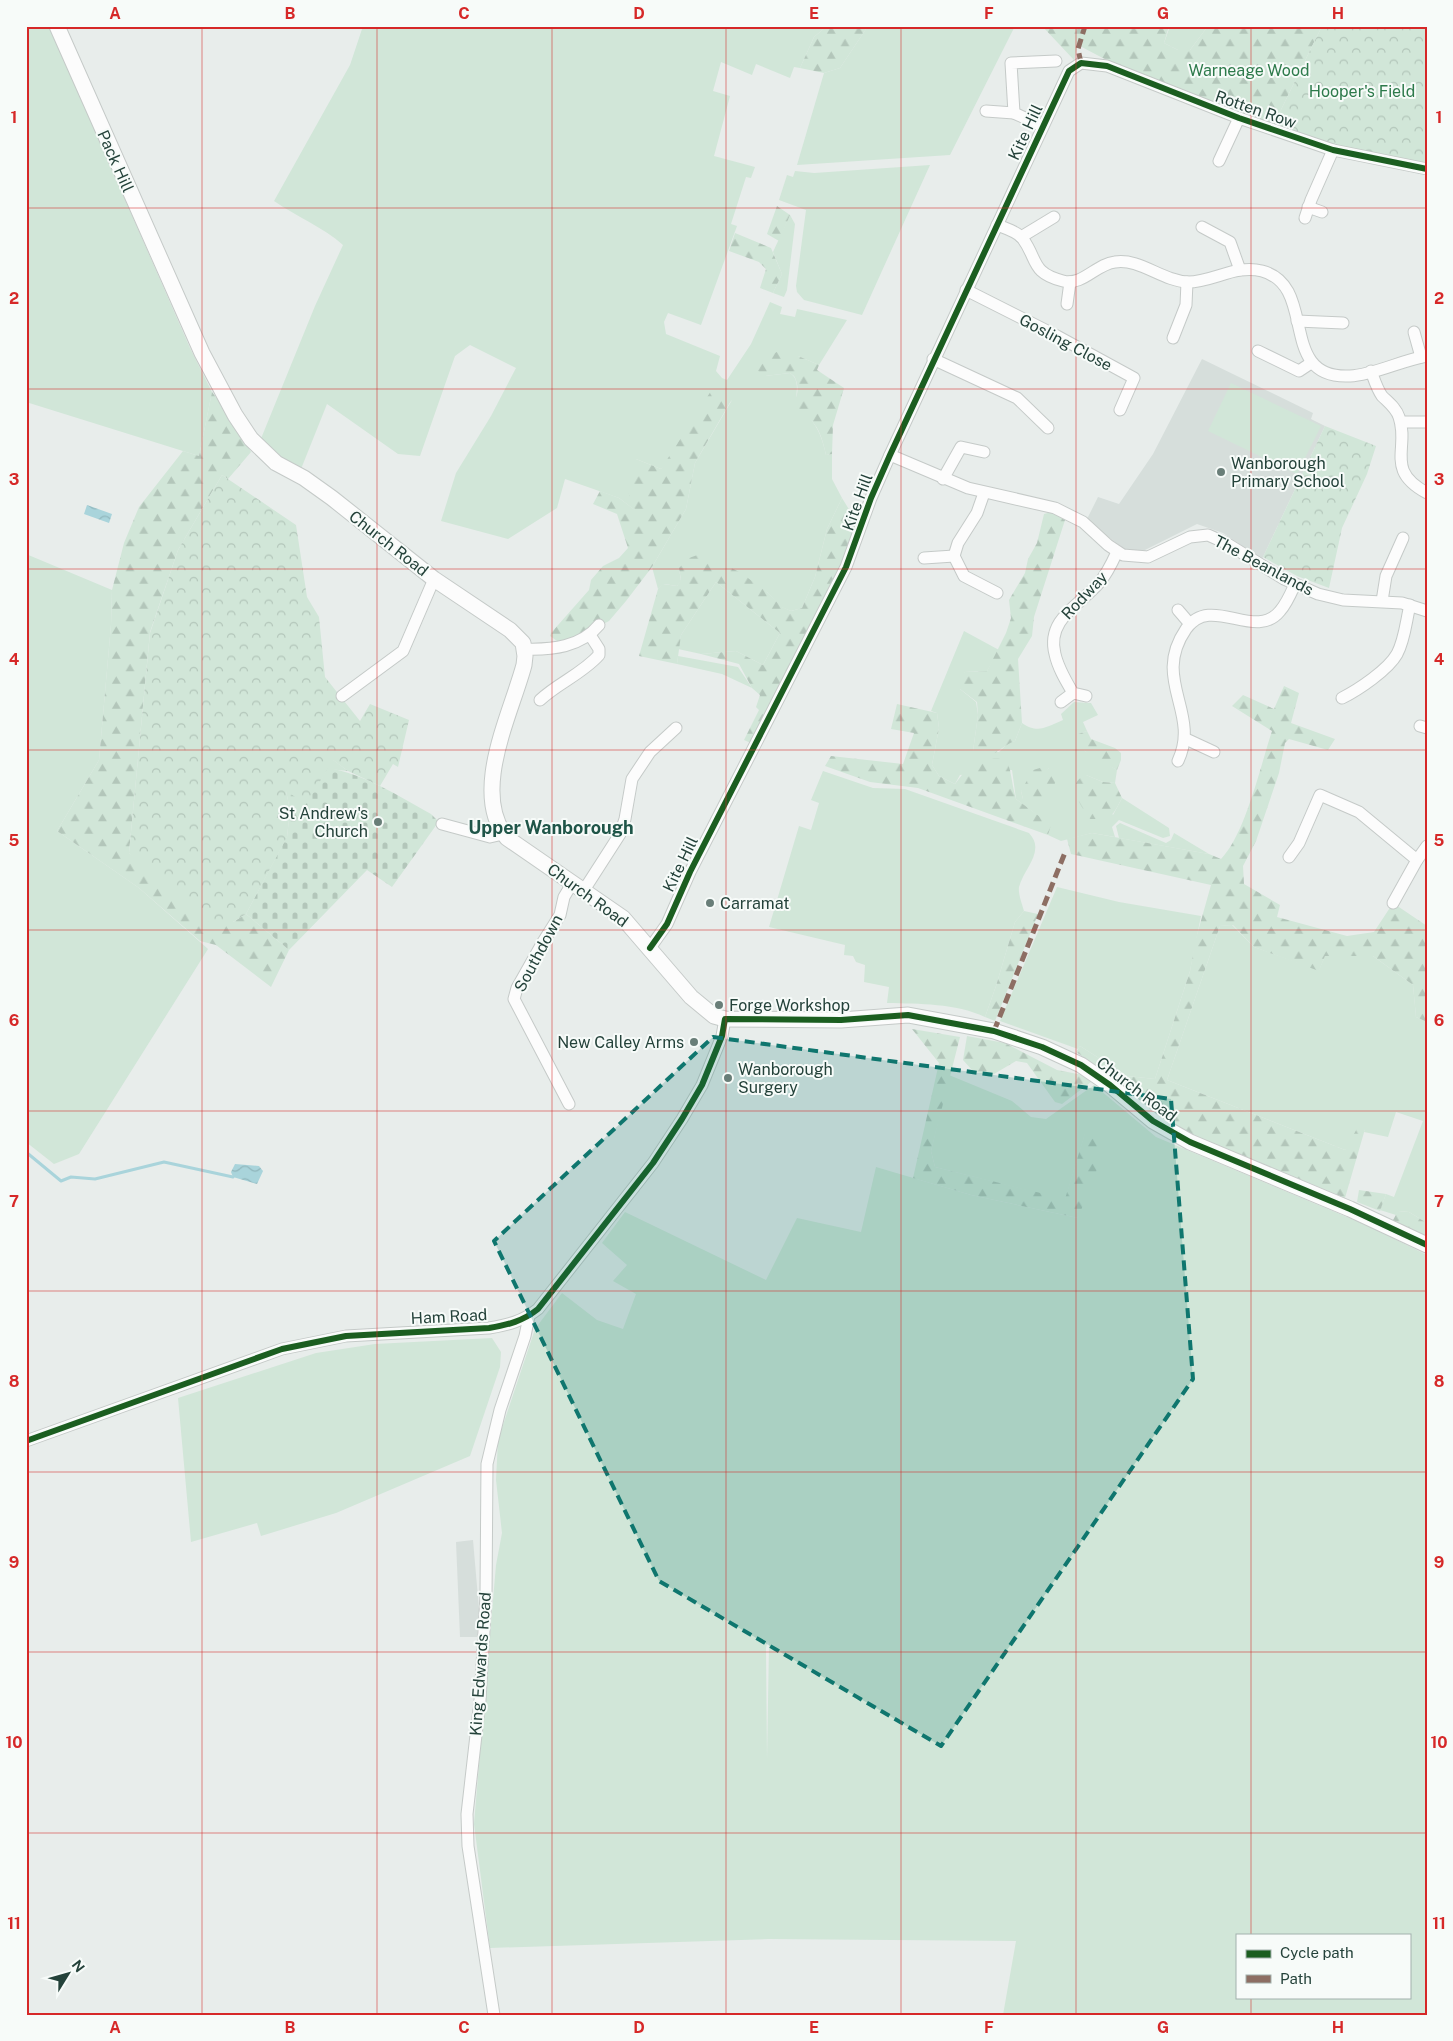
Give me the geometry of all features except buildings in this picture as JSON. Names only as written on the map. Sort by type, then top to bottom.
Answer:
[{"type":"street","name":"Pack Hill","points":[[57,26],[176,295]]},
{"type":"street","points":[[1014,113],[1011,63],[1056,61]]},
{"type":"street","name":"Rotten Row","points":[[1081,63],[1107,66],[1239,118],[1333,150],[1427,169]]},
{"type":"street","name":"Kite Hill","points":[[650,948],[666,924],[699,855],[846,567],[871,498],[933,359],[1069,71],[1081,63]]},
{"type":"street","points":[[986,111],[1014,113],[1042,126]]},
{"type":"street","points":[[1219,161],[1239,118]]},
{"type":"street","points":[[1322,212],[1307,213],[1333,150]]},
{"type":"street","points":[[1021,237],[1054,217]]},
{"type":"street","points":[[997,225],[1021,237],[1040,270],[1052,277],[1070,282],[1083,278],[1111,263],[1122,261],[1186,282],[1240,270],[1265,272],[1284,285],[1291,296],[1302,345],[1311,362],[1324,371],[1341,376],[1354,376],[1424,357],[1414,332]]},
{"type":"street","points":[[1202,227],[1230,242],[1240,270]]},
{"type":"street","points":[[1067,304],[1070,282]]},
{"type":"street","points":[[1173,338],[1186,305],[1186,282]]},
{"type":"street","name":"Gosling Close","points":[[966,290],[1134,378],[1120,410]]},
{"type":"street","name":"Church Road","points":[[176,295],[228,402],[242,426],[260,450],[276,463],[304,478],[332,498],[434,579],[510,630],[522,643],[524,665],[508,716],[491,788],[494,820],[503,834],[522,850],[579,886],[623,918],[691,997],[714,1016],[725,1019],[841,1020],[908,1015],[994,1031],[1042,1047],[1081,1065],[1110,1085],[1153,1121],[1190,1142],[1350,1209],[1427,1245]]},
{"type":"street","points":[[1297,321],[1343,323]]},
{"type":"street","points":[[1258,351],[1298,371],[1311,362]]},
{"type":"street","points":[[933,359],[1017,398],[1048,428]]},
{"type":"street","points":[[1371,371],[1379,391],[1395,408],[1401,422],[1400,456],[1404,470],[1412,483],[1427,493]]},
{"type":"street","points":[[1401,422],[1427,422]]},
{"type":"street","points":[[943,479],[960,447],[984,452]]},
{"type":"street","points":[[890,455],[943,479],[984,493],[1055,508],[1087,524],[1117,552]]},
{"type":"street","points":[[984,493],[977,513],[958,543],[954,556],[964,576],[997,593]]},
{"type":"street","name":"The Beanlands","points":[[1117,552],[1130,557],[1148,557],[1190,536],[1202,534],[1226,543],[1295,584],[1331,597],[1410,605],[1427,611]]},
{"type":"street","points":[[1382,601],[1384,580],[1396,544]]},
{"type":"street","name":"Rodway","points":[[1073,693],[1056,661],[1053,648],[1054,630],[1064,616],[1099,584],[1117,552]]},
{"type":"street","points":[[924,558],[954,556]]},
{"type":"street","points":[[342,696],[403,651],[434,579]]},
{"type":"street","points":[[1178,761],[1186,739],[1183,717],[1172,674],[1173,659],[1188,627],[1202,617],[1216,615],[1254,623],[1265,621],[1280,611],[1295,584]]},
{"type":"street","points":[[1342,698],[1364,684],[1394,658],[1402,639],[1410,605]]},
{"type":"street","points":[[1178,610],[1188,627]]},
{"type":"street","points":[[524,649],[558,648],[590,635],[599,625]]},
{"type":"street","points":[[540,700],[551,690],[574,676],[599,655],[599,649],[590,635]]},
{"type":"street","points":[[1061,702],[1073,693],[1086,696]]},
{"type":"street","points":[[579,886],[620,834],[625,819],[632,779],[650,752],[676,728]]},
{"type":"street","points":[[1186,739],[1214,752]]},
{"type":"street","points":[[1289,857],[1300,843],[1314,792],[1345,804],[1359,812],[1417,860]]},
{"type":"street","points":[[442,824],[490,837],[503,834]]},
{"type":"street","points":[[1393,903],[1427,846]]},
{"type":"street","name":"Southdown","points":[[568,1104],[514,999],[517,988],[560,916],[564,897],[579,886]]},
{"type":"street","name":"Ham Road","points":[[26,1441],[282,1349],[346,1336],[489,1328],[509,1325],[529,1316],[538,1308],[658,1156],[702,1085],[722,1036],[725,1019]]},
{"type":"street","name":"King Edwards Road","points":[[494,2015],[468,1846],[467,1814],[480,1700],[486,1606],[487,1464],[500,1410],[525,1336],[529,1316]]},
{"type":"highlighted area","points":[[713,1037],[1171,1099],[1193,1379],[941,1746],[659,1581],[494,1241]]},
{"type":"shaded area","name":"Wanborough Primary School","points":[[1202,359],[1313,413],[1311,419],[1325,426],[1262,559],[1223,533],[1197,524],[1143,551],[1128,551],[1086,521],[1098,497],[1119,504],[1153,454]]},
{"type":"shaded area","points":[[473,1540],[479,1609],[477,1637],[460,1637],[456,1542]]},
{"type":"green space","points":[[26,26],[49,26],[190,348],[212,392],[199,456],[26,402]]},
{"type":"green space","points":[[363,26],[827,26],[814,37],[800,68],[794,67],[790,78],[756,64],[752,75],[721,62],[713,91],[730,96],[714,156],[755,167],[751,178],[746,177],[731,224],[737,226],[701,325],[668,313],[664,322],[666,334],[720,356],[716,371],[722,378],[727,380],[751,344],[770,302],[782,307],[780,314],[795,317],[797,309],[847,320],[819,365],[798,356],[765,376],[790,373],[795,378],[797,384],[796,399],[818,431],[826,455],[832,454],[832,479],[842,498],[827,529],[815,577],[802,608],[791,611],[781,607],[767,592],[679,568],[681,581],[677,586],[664,584],[658,589],[652,567],[686,509],[695,463],[732,400],[661,469],[636,459],[636,511],[619,498],[565,479],[557,508],[508,539],[441,521],[456,473],[491,416],[516,368],[470,345],[455,356],[420,456],[398,454],[327,404],[301,469],[292,466],[260,441],[315,306],[343,245],[327,233],[274,201],[350,65]]},
{"type":"green space","points":[[827,26],[868,26],[840,68],[824,73],[800,68],[814,37]]},
{"type":"green space","points":[[868,26],[1015,26],[950,155],[797,165],[824,73],[840,68]]},
{"type":"green space","name":"Warneage Wood","points":[[1042,26],[1169,26],[1164,43],[1178,50],[1190,50],[1208,26],[1322,26],[1274,124],[1174,90],[1125,69],[1078,45],[1074,60]]},
{"type":"green space","points":[[1170,26],[1208,26],[1190,50],[1178,50],[1164,43]]},
{"type":"green space","name":"Hooper's Field","points":[[1322,26],[1427,26],[1427,169],[1333,150],[1274,124]]},
{"type":"green space","points":[[930,165],[862,315],[804,300],[797,292],[796,286],[806,210],[779,200],[787,175],[793,177],[795,171],[814,173]]},
{"type":"green space","points":[[777,206],[790,215],[779,241],[767,234]]},
{"type":"green space","points":[[790,215],[795,224],[787,290],[784,297],[773,293],[782,274],[773,252]]},
{"type":"green space","points":[[735,233],[771,248],[782,274],[773,293],[760,288],[766,269],[759,262],[729,251]]},
{"type":"green space","points":[[782,349],[819,365],[817,370],[844,388],[833,425],[832,454],[826,455],[821,437],[815,425],[792,403],[798,390],[794,376],[790,373],[765,376],[751,366]]},
{"type":"green space","points":[[1231,383],[1321,426],[1297,474],[1208,431]]},
{"type":"green space","points":[[711,391],[732,399],[695,463],[686,509],[652,567],[609,621],[573,640],[560,643],[550,636],[551,633],[589,590],[591,580],[603,566],[619,558],[628,548],[617,514],[593,504],[600,491],[619,498],[635,510],[625,484],[636,459],[661,469]]},
{"type":"green space","points":[[212,392],[238,427],[251,452],[228,479],[222,475],[178,550],[150,632],[129,853],[233,922],[246,914],[289,950],[271,987],[216,945],[200,941],[139,888],[57,831],[99,760],[111,625],[112,590],[124,543],[139,507],[183,451],[199,456]]},
{"type":"green space","points":[[1325,426],[1376,446],[1367,474],[1342,528],[1329,588],[1297,576],[1263,557]]},
{"type":"green space","points":[[222,475],[296,525],[307,597],[319,617],[325,677],[360,721],[370,704],[409,720],[398,767],[393,764],[380,786],[348,771],[333,760],[306,804],[286,791],[290,810],[287,837],[246,914],[233,922],[212,925],[129,853],[150,633],[178,550]]},
{"type":"green space","points":[[842,498],[858,524],[809,636],[753,744],[744,740],[759,710],[756,707],[760,695],[752,688],[739,664],[701,654],[736,651],[763,665],[780,633],[716,582],[681,635],[677,664],[639,656],[658,589],[663,584],[677,586],[681,580],[679,568],[689,558],[703,553],[741,573],[767,592],[782,607],[791,611],[802,608],[815,577],[827,529]]},
{"type":"green space","points":[[1051,512],[1065,520],[1034,617],[1032,636],[1018,659],[1022,723],[1015,741],[990,756],[979,755],[973,751],[978,715],[977,702],[960,689],[957,682],[965,672],[987,671],[1006,633],[1011,618],[1009,600],[1025,573],[1028,559],[1037,543],[1044,514]]},
{"type":"green space","points":[[26,554],[112,590],[111,625],[99,760],[57,831],[139,888],[208,949],[79,1154],[54,1164],[26,1142]]},
{"type":"green space","points":[[716,582],[780,633],[763,665],[736,651],[701,654],[678,649],[681,635]]},
{"type":"green space","points":[[964,631],[999,650],[987,671],[965,672],[960,689],[976,702],[978,715],[973,751],[999,752],[1008,743],[1015,741],[1022,723],[1038,729],[1047,727],[1063,720],[1061,714],[1074,702],[1091,703],[1098,715],[1083,722],[1087,731],[1078,734],[1085,751],[1117,770],[1115,783],[1103,782],[1086,775],[1113,815],[1122,798],[1169,828],[1170,836],[1163,838],[1119,820],[1112,827],[1115,837],[1092,833],[1061,841],[1048,835],[1050,825],[1016,799],[1012,770],[960,775],[955,784],[939,776],[932,765],[939,728],[937,713],[931,711]],"holes":[[[1049,768],[1023,799],[1021,791]]]},
{"type":"green space","points":[[678,656],[738,667],[752,688],[722,674],[677,664]]},
{"type":"green space","points":[[1284,686],[1299,693],[1291,723],[1335,739],[1328,750],[1289,739],[1285,743],[1279,773],[1256,841],[1243,866],[1244,884],[1280,905],[1277,917],[1347,936],[1374,932],[1393,903],[1427,926],[1427,1022],[1416,1017],[1413,985],[1373,956],[1325,956],[1319,971],[1254,947],[1233,925],[1220,926],[1167,1080],[1345,1150],[1359,1125],[1365,1129],[1345,1198],[1165,1123],[1123,1084],[1076,1052],[1080,1046],[1127,1076],[1155,1079],[1190,971],[1195,942],[1211,885],[1071,854],[1067,839],[1092,833],[1209,854],[1221,859],[1238,834],[1245,817],[1272,731],[1232,706],[1243,695],[1274,709]]},
{"type":"green space","points":[[897,704],[937,713],[939,728],[932,765],[939,776],[955,784],[971,763],[996,759],[1007,763],[1016,799],[1051,825],[1048,835],[918,788],[870,782],[825,766],[831,756],[903,764],[914,733],[891,729]]},
{"type":"green space","points":[[1087,731],[1091,739],[1115,748],[1121,753],[1121,760],[1117,770],[1092,756],[1081,746],[1078,734]]},
{"type":"green space","points":[[332,759],[348,771],[328,769],[287,837],[290,810],[286,791],[288,783]]},
{"type":"green space","points":[[328,768],[355,775],[381,786],[431,814],[437,820],[437,824],[392,887],[367,870],[289,950],[246,914],[292,827]]},
{"type":"green space","points":[[1040,768],[1053,770],[1058,775],[1048,793],[1033,807],[1023,799],[1021,791],[1033,770]]},
{"type":"green space","points":[[823,771],[873,788],[905,789],[1029,833],[1034,840],[1035,853],[1019,887],[1024,911],[1015,922],[985,1017],[974,1012],[950,1007],[887,1003],[889,987],[864,982],[865,965],[856,962],[853,956],[844,955],[845,945],[769,927],[799,826],[811,830],[819,803],[811,800]]},
{"type":"green space","points":[[1086,775],[1103,782],[1115,783],[1122,798],[1110,816],[1090,819],[1082,808],[1075,789],[1079,779]]},
{"type":"green space","points":[[1120,823],[1166,843],[1171,840],[1174,833],[1209,854],[1119,838],[1116,826]]},
{"type":"green space","points":[[1057,887],[1119,902],[1201,916],[1190,971],[1155,1079],[1127,1076],[1080,1046],[1078,1049],[1000,1021]]},
{"type":"green space","points":[[1024,911],[1038,914],[995,1021],[985,1017],[1015,922]]},
{"type":"green space","points":[[1232,925],[1254,947],[1319,970],[1325,956],[1373,956],[1413,985],[1416,1017],[1427,1022],[1427,1223],[1409,1212],[1399,1211],[1396,1215],[1380,1210],[1386,1194],[1394,1197],[1423,1121],[1396,1112],[1388,1137],[1364,1132],[1365,1129],[1345,1150],[1167,1080],[1220,926]]},
{"type":"green space","points":[[912,1029],[960,1037],[931,1151],[935,1167],[1065,1199],[1085,1133],[1109,1139],[1078,1218],[971,1195],[913,1178],[939,1063]]},
{"type":"green space","points":[[967,1036],[1005,1043],[1057,1070],[1083,1075],[1091,1082],[1062,1104],[1055,1102],[1027,1063],[1016,1061],[989,1077],[972,1070],[963,1060]]},
{"type":"green space","points":[[949,1075],[1012,1101],[1031,1117],[1046,1119],[1094,1085],[1156,1137],[1366,1225],[1427,1255],[1427,2015],[1003,2015],[1016,1941],[769,1939],[490,1948],[474,1824],[496,1565],[502,1533],[496,1480],[498,1440],[535,1329],[562,1293],[597,1320],[623,1329],[636,1294],[613,1281],[627,1265],[602,1243],[625,1212],[766,1280],[797,1218],[861,1232],[876,1167],[971,1195],[1078,1218],[1085,1134],[1065,1200],[935,1167],[931,1151]],"holes":[[[768,1640],[767,1759],[766,1648]]]},
{"type":"green space","points":[[1359,1190],[1386,1194],[1380,1211],[1357,1202]]},
{"type":"green space","points":[[1398,1211],[1409,1212],[1427,1223],[1427,1239],[1392,1222]]},
{"type":"green space","points":[[492,1338],[501,1352],[500,1367],[470,1456],[336,1513],[261,1536],[257,1523],[191,1542],[178,1398],[316,1353],[375,1344]]},
{"type":"water","points":[[87,505],[112,514],[109,523],[84,514]]},
{"type":"water","points":[[235,1164],[259,1166],[263,1171],[257,1184],[233,1177],[231,1172]]},
{"type":"waterway","points":[[26,1152],[61,1181],[71,1177],[95,1179],[164,1162],[233,1177]]},
{"type":"marked path","points":[[1081,63],[1078,49],[1085,26]]},
{"type":"marked path","points":[[994,1031],[1066,850]]},
{"type":"cycle path","points":[[650,948],[667,924],[690,872],[846,567],[871,498],[890,455],[1069,71],[1081,63],[1107,66],[1239,118],[1333,150],[1427,169]]},
{"type":"cycle path","points":[[26,1441],[282,1349],[346,1336],[489,1328],[509,1324],[527,1317],[538,1309],[653,1163],[702,1085],[722,1036],[725,1019],[841,1020],[908,1015],[994,1031],[1042,1047],[1081,1065],[1110,1085],[1153,1121],[1190,1142],[1350,1209],[1427,1245]]},
{"type":"place","name":"Wanborough Primary School","points":[[1221,472]]},
{"type":"place","name":"St Andrew's Church","points":[[378,822]]},
{"type":"place","name":"Carramat","points":[[710,903]]},
{"type":"place","name":"Forge Workshop","points":[[719,1005]]},
{"type":"place","name":"New Calley Arms","points":[[694,1042]]},
{"type":"place","name":"Wanborough Surgery","points":[[728,1078]]},
{"type":"district","name":"Upper Wanborough","points":[[551,828]]}]
